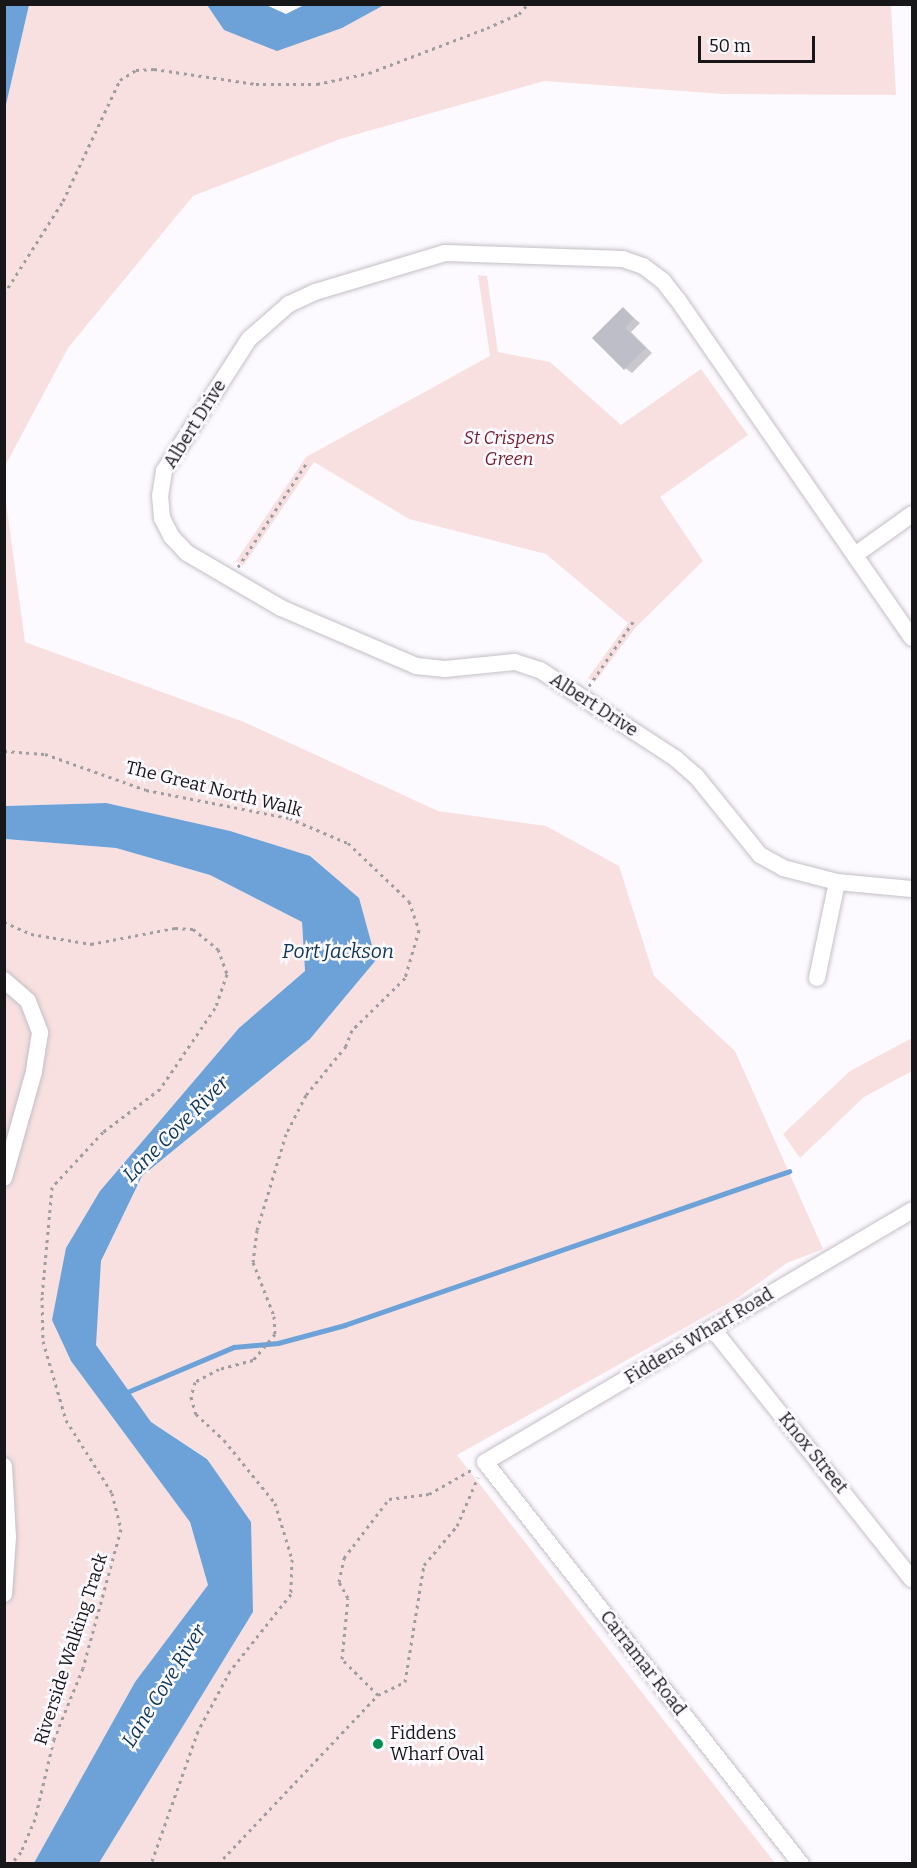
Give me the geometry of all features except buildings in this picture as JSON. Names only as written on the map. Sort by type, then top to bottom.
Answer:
[{"type":"street","name":"Albert Drive","points":[[912,638],[677,299],[663,281],[643,266],[623,259],[445,253],[315,292],[273,315],[249,339],[164,471],[160,495],[162,518],[171,536],[186,553],[281,608],[416,666],[445,669],[514,662],[540,670],[675,758],[696,776],[760,855],[783,867],[837,882],[912,889]]},
{"type":"street","points":[[855,555],[912,514]]},
{"type":"street","points":[[817,978],[837,882]]},
{"type":"street","points":[[4,980],[28,1001],[39,1033],[34,1072],[4,1178]]},
{"type":"street","name":"Fiddens Wharf Road","points":[[485,1462],[912,1209]]},
{"type":"street","name":"Knox Street","points":[[712,1328],[907,1560],[912,1579]]},
{"type":"street","name":"Carramar Road","points":[[485,1462],[801,1863]]},
{"type":"street","points":[[4,1466],[8,1537],[4,1594]]},
{"type":"path","points":[[4,294],[63,201],[120,80],[136,70],[154,69],[256,84],[317,84],[369,73],[444,45],[519,14],[528,4]]},
{"type":"path","points":[[231,578],[308,461]]},
{"type":"path","points":[[581,697],[633,622]]},
{"type":"path","name":"The Great North Walk","points":[[4,751],[45,754],[146,790],[289,818],[348,843],[409,901],[419,930],[405,978],[352,1030],[346,1046],[306,1095],[286,1134],[257,1230],[253,1262],[274,1316],[275,1334],[253,1360],[219,1369],[195,1382],[191,1397],[196,1414],[224,1440],[275,1503],[292,1559],[289,1571],[291,1594],[230,1671],[198,1731],[152,1863]]},
{"type":"path","name":"Riverside Walking Track","points":[[4,922],[31,933],[92,944],[175,928],[193,929],[218,949],[227,974],[224,991],[179,1065],[160,1089],[103,1132],[52,1187],[42,1297],[43,1341],[66,1420],[112,1493],[121,1529],[83,1668],[54,1738],[35,1819],[21,1852],[11,1863]]},
{"type":"path","points":[[219,1863],[378,1695],[405,1682],[424,1565],[456,1526],[485,1462]]},
{"type":"path","points":[[378,1695],[342,1659],[348,1598],[339,1582],[344,1558],[388,1499],[429,1494],[485,1462]]},
{"type":"green space","points":[[29,5],[207,5],[224,30],[342,28],[384,5],[891,5],[896,95],[723,94],[544,81],[340,139],[193,196],[68,348],[5,466],[5,109]]},
{"type":"green space","name":"St Crispens Green","points":[[478,275],[487,276],[498,352],[550,362],[621,425],[701,369],[748,435],[660,497],[703,561],[635,628],[595,682],[588,678],[628,623],[546,554],[409,519],[314,462],[243,566],[236,561],[306,457],[490,356]]},
{"type":"green space","points":[[4,487],[25,642],[244,722],[438,811],[546,826],[619,866],[654,976],[735,1051],[823,1249],[787,1263],[736,1299],[457,1455],[775,1863],[99,1863],[253,1612],[208,1459],[151,1422],[95,1345],[101,1261],[142,1176],[310,1039],[376,960],[106,803],[5,806]]},
{"type":"green space","points":[[4,839],[116,848],[210,875],[302,922],[305,971],[239,1028],[100,1191],[53,1320],[71,1361],[190,1522],[208,1585],[135,1682],[34,1864],[4,1863]]},
{"type":"green space","points":[[912,1038],[912,1071],[864,1097],[800,1158],[783,1134],[850,1071]]},
{"type":"water","points":[[4,5],[29,5],[5,109]]},
{"type":"water","points":[[207,5],[266,5],[286,14],[304,5],[384,5],[342,28],[277,51],[224,30]]},
{"type":"water","name":"Port Jackson","points":[[106,803],[230,831],[310,856],[359,898],[376,960],[310,1039],[142,1176],[101,1261],[96,1345],[151,1422],[207,1459],[251,1522],[253,1612],[99,1863],[34,1863],[135,1682],[208,1585],[190,1522],[71,1361],[52,1320],[66,1248],[100,1191],[239,1028],[305,971],[302,922],[210,875],[116,848],[5,839],[5,806]]},
{"type":"waterway","points":[[125,1393],[234,1347],[278,1343],[345,1325],[789,1171]]},
{"type":"place","name":"Fiddens Wharf Oval","points":[[378,1744]]},
{"type":"water label","name":"Lane Cove River","points":[[176,1129]]},
{"type":"water label","name":"Lane Cove River","points":[[164,1686]]}]
